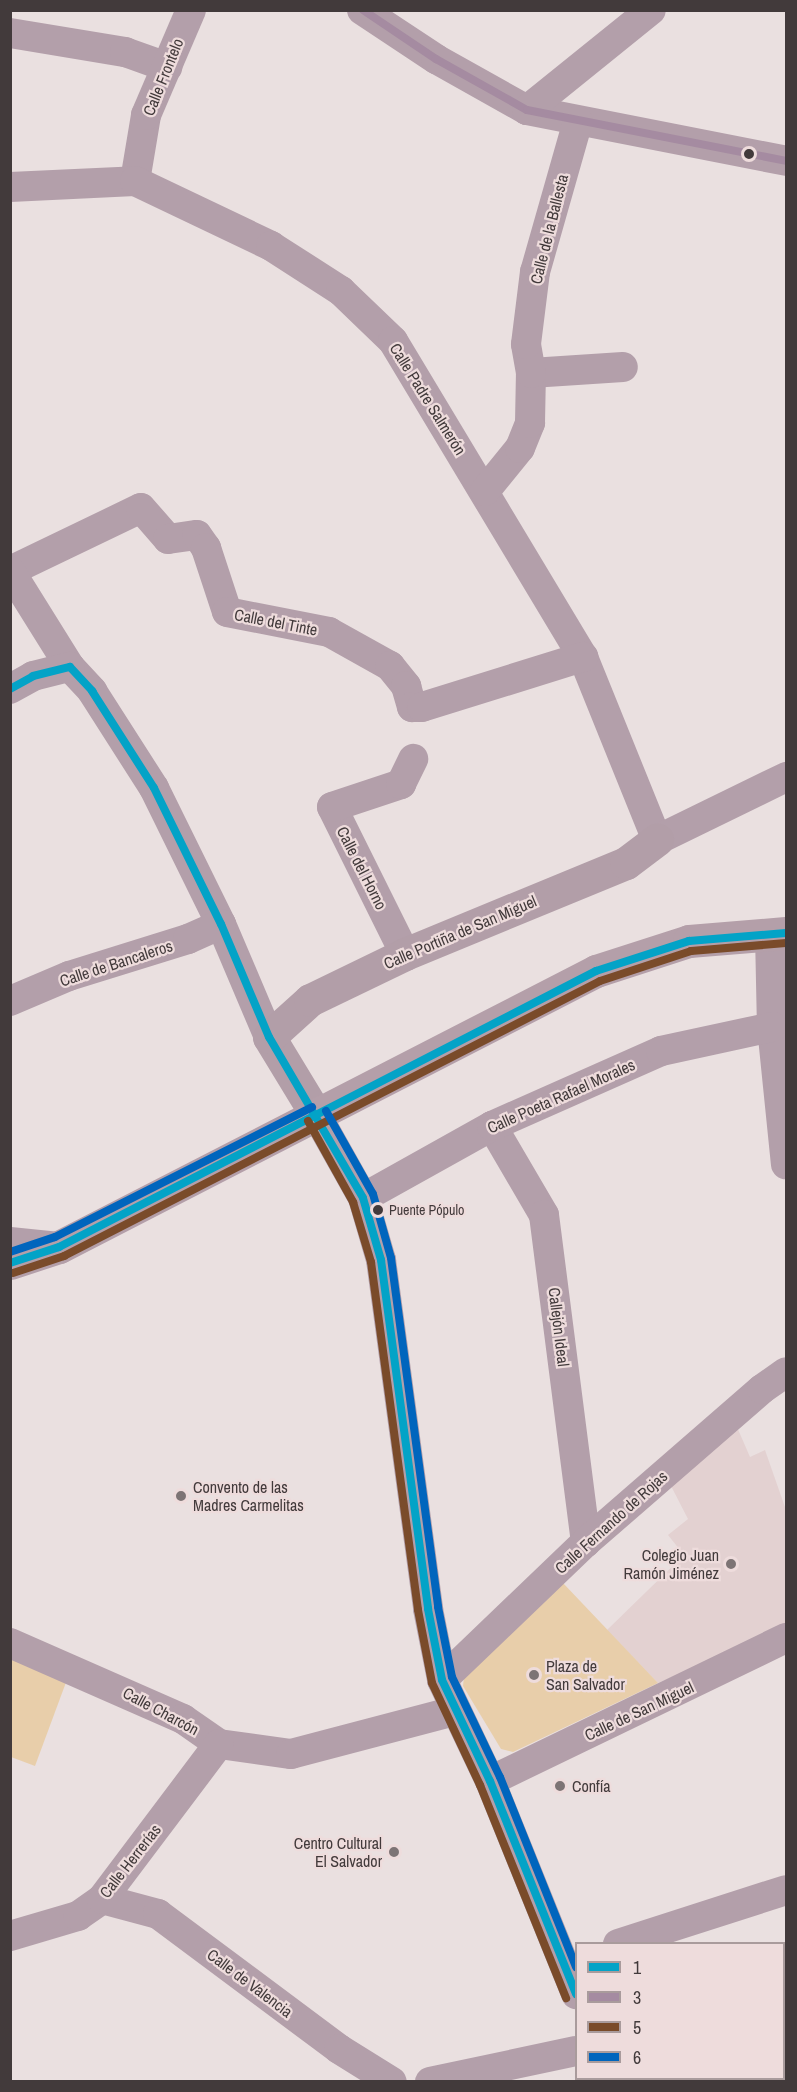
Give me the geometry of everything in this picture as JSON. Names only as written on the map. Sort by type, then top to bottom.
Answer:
[{"type":"main road","name":"Calle Portiña de San Miguel","points":[[269,1037],[310,1000],[405,954],[626,862],[657,840]]},
{"type":"main road","points":[[10,1263],[59,1247],[317,1116],[596,970],[689,941],[778,934]]},
{"type":"main road","points":[[269,1037],[317,1116]]},
{"type":"street","name":"Calle Frontelo","points":[[135,181],[146,115],[191,10]]},
{"type":"street","points":[[362,10],[436,59],[527,110],[578,122],[786,161]]},
{"type":"street","points":[[527,110],[651,10]]},
{"type":"street","points":[[10,33],[125,52],[167,67]]},
{"type":"street","name":"Calle de la Ballesta","points":[[485,491],[520,448],[530,423],[531,374],[526,344],[535,272],[578,122]]},
{"type":"street","name":"Calle Padre Salmerón","points":[[10,187],[135,181],[271,246],[341,291],[393,341],[583,657],[657,840]]},
{"type":"street","points":[[531,374],[623,367]]},
{"type":"street","name":"Calle del Tinte","points":[[10,571],[141,508],[168,539],[197,535],[206,548],[227,612],[329,632],[390,666],[406,686],[412,706],[583,657]]},
{"type":"street","points":[[10,571],[70,667],[92,691],[154,788],[221,924],[269,1037]]},
{"type":"street","points":[[10,689],[33,676],[70,667]]},
{"type":"street","name":"Calle del Horno","points":[[405,954],[332,807],[401,784],[413,759]]},
{"type":"street","points":[[657,840],[786,777]]},
{"type":"street","name":"Calle de Bancaleros","points":[[10,1001],[69,976],[188,939],[221,924]]},
{"type":"street","points":[[778,934],[772,1027],[786,1164]]},
{"type":"street","name":"Calle Poeta Rafael Morales","points":[[363,1198],[492,1126],[661,1051],[772,1027]]},
{"type":"street","points":[[317,1116],[363,1198],[381,1260],[428,1610],[442,1680],[490,1781],[570,1961],[575,1988]]},
{"type":"street","name":"Callejón Ideal","points":[[492,1126],[544,1215],[586,1542]]},
{"type":"street","points":[[10,1242],[59,1247]]},
{"type":"street","name":"Calle Fernando de Rojas","points":[[442,1680],[586,1542],[762,1389],[786,1372]]},
{"type":"street","name":"Calle de San Miguel","points":[[490,1781],[786,1638]]},
{"type":"street","name":"Calle Charcón","points":[[10,1643],[183,1719],[219,1744],[291,1754],[455,1711]]},
{"type":"street","name":"Calle Herrerías","points":[[10,1936],[78,1916],[102,1899],[219,1744]]},
{"type":"street","points":[[624,1942],[786,1890]]},
{"type":"street","name":"Calle de Valencia","points":[[102,1899],[158,1914],[339,2049],[392,2082]]},
{"type":"street","points":[[430,2082],[575,2050]]},
{"type":"shaded area","name":"Colegio Juan Ramón Jiménez","points":[[737,1427],[750,1457],[765,1450],[786,1510],[786,1628],[658,1683],[607,1630],[684,1555],[668,1535],[688,1519],[670,1484]]},
{"type":"shaded area","points":[[563,1583],[658,1683],[513,1752],[501,1749],[463,1686],[464,1677]]},
{"type":"shaded area","points":[[10,1656],[68,1677],[35,1766],[11,1757]]},
{"type":"transit line","name":"3","points":[[363,10],[436,59],[527,110],[786,161]]},
{"type":"transit line","name":"1","points":[[70,667],[92,691],[154,788],[221,924],[269,1037],[363,1198],[381,1260],[428,1609],[442,1680],[490,1781],[575,1992]]},
{"type":"transit line","name":"1","points":[[10,689],[33,676],[70,667]]},
{"type":"transit line","name":"1","points":[[10,1263],[59,1247],[596,971],[689,941],[786,933]]},
{"type":"transit line","name":"5","points":[[13,1273],[64,1256],[600,981],[691,951],[786,943]]},
{"type":"transit line","name":"6","points":[[10,1252],[55,1237],[312,1107]]},
{"type":"transit line","name":"6","points":[[326,1111],[373,1194],[391,1258],[438,1607],[452,1677],[500,1777],[575,1964]]},
{"type":"transit line","name":"5","points":[[308,1121],[353,1202],[371,1262],[418,1610],[432,1683],[480,1785],[566,1998]]},
{"type":"place","name":"Puente Pópulo","points":[[378,1210]]},
{"type":"place","name":"Convento de las Madres Carmelitas","points":[[181,1496]]},
{"type":"place","name":"Colegio Juan Ramón Jiménez","points":[[731,1564]]},
{"type":"place","name":"Plaza de San Salvador","points":[[534,1675]]},
{"type":"place","name":"Confía","points":[[560,1786]]},
{"type":"place","name":"Centro Cultural El Salvador","points":[[394,1852]]}]
